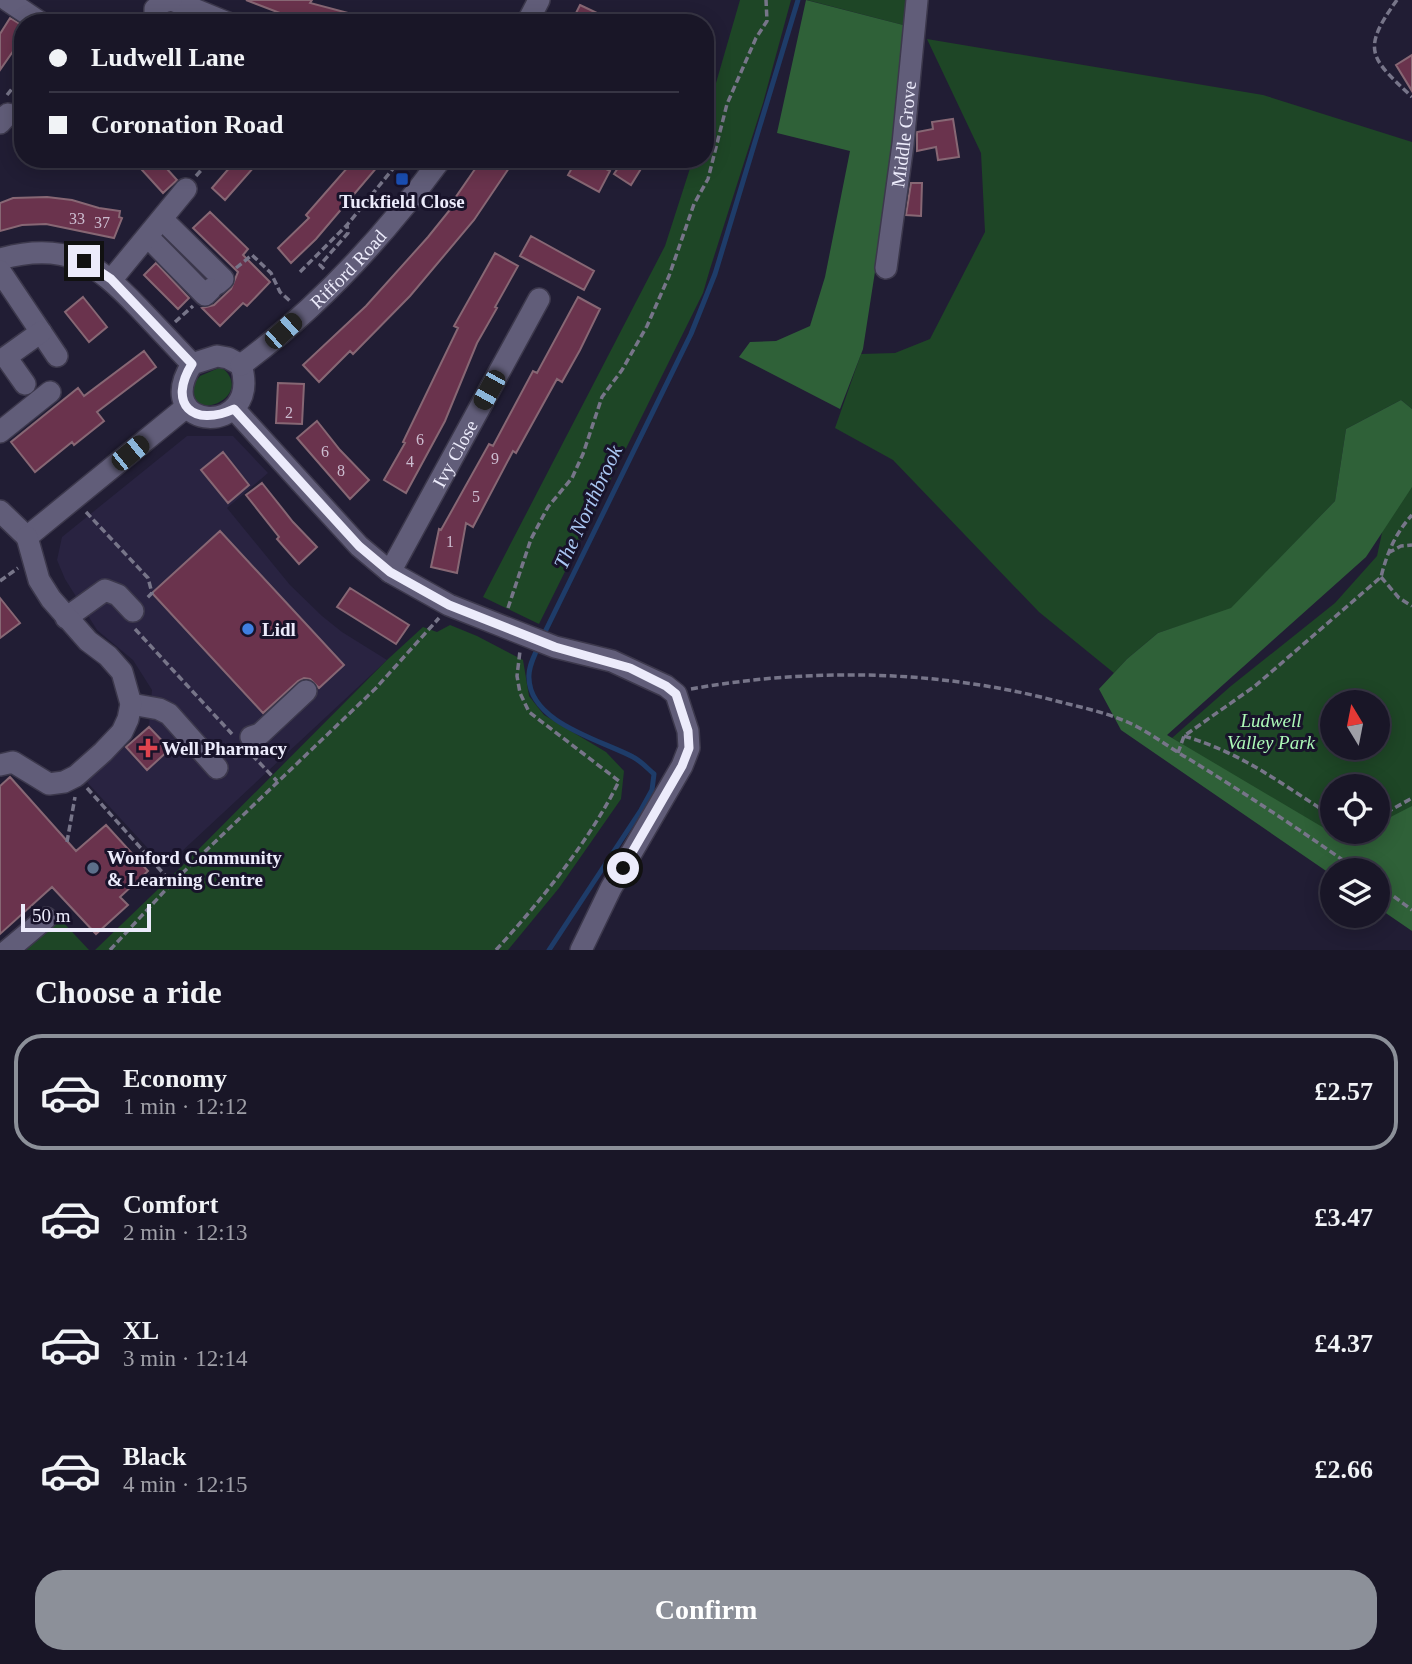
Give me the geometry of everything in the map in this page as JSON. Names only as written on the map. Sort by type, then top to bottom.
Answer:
[{"type":"street","points":[[7,0],[28,14]]},
{"type":"street","points":[[155,14],[155,9],[163,2],[172,0],[208,14]]},
{"type":"street","name":"Middle Grove","points":[[886,268],[903,144],[917,0]]},
{"type":"street","name":"Rifford Road","points":[[241,365],[303,313],[336,281],[385,228],[434,168]]},
{"type":"street","points":[[111,279],[192,181]]},
{"type":"street","points":[[162,219],[214,287]]},
{"type":"street","points":[[148,237],[214,287]]},
{"type":"street","points":[[0,259],[21,254],[63,255],[84,261],[111,279],[192,364]]},
{"type":"street","points":[[0,271],[57,356]]},
{"type":"street","name":"Ivy Close","points":[[390,572],[539,299]]},
{"type":"street","points":[[25,384],[6,358],[41,332]]},
{"type":"street","points":[[217,356],[241,365],[244,391],[234,409],[211,417],[200,416],[186,408],[181,398],[181,384],[192,364],[217,356]]},
{"type":"street","points":[[0,432],[50,392]]},
{"type":"street","points":[[27,537],[186,408]]},
{"type":"street","points":[[234,409],[359,546],[390,572],[449,605],[555,647],[630,668],[676,694],[688,731],[689,748],[682,766],[611,888],[581,950]]},
{"type":"street","points":[[0,511],[27,537],[39,580],[66,618],[122,672],[131,704],[122,732],[75,777],[49,784],[13,762],[0,765]]},
{"type":"street","points":[[66,618],[105,590],[118,595],[134,611]]},
{"type":"street","points":[[245,742],[260,734],[306,691]]},
{"type":"street","points":[[131,704],[159,709],[169,714],[217,768]]},
{"type":"street","points":[[8,950],[46,918]]},
{"type":"path","points":[[714,155],[727,104],[767,21],[766,0]]},
{"type":"path","points":[[1398,0],[1384,18],[1376,36],[1375,55],[1380,66],[1412,97]]},
{"type":"path","points":[[3,113],[14,92]]},
{"type":"path","points":[[192,181],[202,168]]},
{"type":"path","points":[[300,271],[347,225],[394,168]]},
{"type":"path","points":[[502,627],[531,539],[548,507],[572,478],[602,397],[622,370],[647,326],[711,168]]},
{"type":"path","points":[[336,281],[320,265],[348,233],[347,225]]},
{"type":"path","points":[[214,287],[252,255],[271,273],[280,292],[303,313]]},
{"type":"path","points":[[74,499],[148,578],[152,593],[126,619],[245,742],[277,782]]},
{"type":"path","points":[[1178,753],[1184,736],[1255,686],[1381,577],[1386,554],[1400,529],[1412,515]]},
{"type":"path","points":[[1386,554],[1401,546],[1412,545]]},
{"type":"path","points":[[1381,577],[1399,598],[1412,606]]},
{"type":"path","points":[[110,950],[172,883],[376,688],[449,605]]},
{"type":"path","points":[[496,950],[528,916],[567,863],[605,810],[619,781],[529,712],[520,693],[517,676],[518,659],[527,636]]},
{"type":"path","points":[[676,694],[718,684],[826,674],[994,686],[1036,695],[1128,722],[1241,791],[1339,858]]},
{"type":"path","points":[[1184,736],[1216,746],[1259,768],[1320,808]]},
{"type":"path","points":[[75,777],[172,883]]},
{"type":"path","points":[[67,842],[77,790],[75,777]]},
{"type":"path","points":[[1390,811],[1412,798]]},
{"type":"path","points":[[1390,894],[1412,910]]},
{"type":"shaded area","points":[[187,436],[233,436],[268,473],[227,508],[290,585],[322,616],[387,660],[165,867],[86,781],[149,726],[152,690],[133,660],[97,630],[65,579],[57,560],[62,537]]},
{"type":"green space","points":[[740,0],[791,0],[763,103],[703,293],[539,624],[483,597],[665,246],[690,168],[714,168],[714,90]]},
{"type":"green space","points":[[806,0],[907,26],[892,162],[863,349],[840,409],[739,357],[750,342],[776,341],[810,326],[825,277],[850,151],[777,133]]},
{"type":"green space","points":[[807,0],[908,0],[907,26]]},
{"type":"green space","points":[[927,39],[1263,95],[1412,142],[1412,409],[1401,400],[1346,429],[1335,501],[1231,609],[1158,633],[1114,673],[1039,612],[893,460],[835,428],[861,354],[895,353],[930,339],[985,232],[981,153]]},
{"type":"green space","points":[[221,367],[232,382],[227,396],[213,405],[194,404],[193,384],[200,376]]},
{"type":"green space","points":[[1401,400],[1412,409],[1412,487],[1366,557],[1167,735],[1320,826],[1320,844],[1390,844],[1390,817],[1412,806],[1412,931],[1390,916],[1390,858],[1320,858],[1320,867],[1121,730],[1099,689],[1127,659],[1158,633],[1231,608],[1335,501],[1346,429]]},
{"type":"green space","name":"Ludwell Valley Park","points":[[1412,482],[1412,906],[1390,883],[1390,858],[1358,858],[1337,844],[1390,844],[1390,774],[1320,774],[1320,833],[1172,738],[1231,686],[1335,603],[1377,556],[1386,514]]},
{"type":"green space","points":[[450,625],[523,660],[529,696],[544,715],[606,752],[624,771],[621,799],[559,888],[508,950],[95,950],[423,627],[437,632]]},
{"type":"green space","points":[[60,919],[89,950],[25,950]]},
{"type":"building","points":[[246,0],[312,0],[310,3],[352,14],[283,14]]},
{"type":"building","points":[[580,5],[599,14],[576,14]]},
{"type":"building","points":[[10,18],[14,20],[14,50],[0,70],[0,34]]},
{"type":"building","points":[[1412,55],[1412,91],[1396,65]]},
{"type":"building","points":[[953,119],[959,157],[938,160],[936,147],[917,151],[917,132],[933,129],[932,122]]},
{"type":"building","points":[[140,168],[166,168],[177,180],[163,193]]},
{"type":"building","points":[[229,168],[253,168],[225,200],[212,188]]},
{"type":"building","points":[[347,168],[376,168],[316,239],[291,263],[278,248],[309,218],[306,215]]},
{"type":"building","points":[[476,168],[509,168],[474,220],[410,296],[353,354],[350,351],[319,382],[303,365],[366,306],[428,237],[453,206],[451,204]]},
{"type":"building","points":[[572,168],[604,168],[610,171],[599,192],[568,175]]},
{"type":"building","points":[[618,168],[641,168],[631,185],[614,174]]},
{"type":"building","points":[[911,183],[922,183],[921,216],[906,215]]},
{"type":"building","points":[[47,197],[120,211],[119,217],[122,218],[114,238],[46,224],[22,225],[0,231],[0,203],[13,198]]},
{"type":"building","points":[[210,212],[248,249],[243,255],[270,282],[247,306],[243,303],[220,326],[202,308],[214,305],[231,289],[238,272],[193,228]]},
{"type":"building","points":[[531,236],[594,271],[584,290],[520,256]]},
{"type":"building","points":[[495,253],[518,266],[477,343],[445,421],[406,493],[384,480],[405,443],[403,442],[458,328],[454,326]]},
{"type":"building","points":[[156,263],[189,298],[178,309],[144,275]]},
{"type":"building","points":[[83,297],[107,327],[89,342],[65,312]]},
{"type":"building","points":[[578,297],[600,309],[580,350],[562,382],[557,379],[516,453],[513,451],[473,527],[466,523],[457,573],[431,567],[439,529],[441,530],[489,444],[493,446],[533,371],[537,373]]},
{"type":"building","points":[[144,351],[156,367],[97,412],[104,421],[74,445],[72,442],[35,472],[11,442],[78,388],[84,396]]},
{"type":"building","points":[[278,383],[304,384],[302,424],[276,423]]},
{"type":"building","points":[[317,421],[369,480],[350,499],[297,438]]},
{"type":"building","points":[[223,452],[249,485],[228,503],[201,470]]},
{"type":"building","points":[[262,483],[317,547],[299,564],[277,539],[279,537],[246,495]]},
{"type":"building","name":"Lidl","points":[[220,531],[344,665],[319,688],[310,679],[298,681],[263,713],[152,593]]},
{"type":"building","points":[[350,588],[409,625],[396,644],[337,607]]},
{"type":"building","points":[[0,598],[20,623],[0,638]]},
{"type":"building","name":"Well Pharmacy","points":[[149,727],[170,749],[147,770],[126,747]]},
{"type":"building","points":[[10,777],[76,851],[106,825],[148,871],[120,897],[128,905],[96,934],[52,887],[0,934],[0,786]]},
{"type":"waterway","name":"The Northbrook","points":[[542,638],[691,334],[715,274],[798,0]]},
{"type":"waterway","name":"The Northbrook","points":[[538,647],[530,666],[529,678],[532,694],[541,707],[569,728],[636,759],[654,774],[652,790],[641,810],[549,950]]},
{"type":"place","name":"Tuckfield Close","points":[[402,179]]},
{"type":"place","name":"Lidl","points":[[248,629]]},
{"type":"place","name":"Well Pharmacy","points":[[148,748]]},
{"type":"place","name":"Wonford Community & Learning Centre","points":[[93,868]]},
{"type":"route","points":[[84,261],[111,279],[192,364],[181,384],[181,398],[186,408],[200,416],[211,417],[234,409],[359,546],[390,572],[449,605],[555,647],[630,668],[676,694],[688,731],[689,748],[682,766],[623,868]]}]
